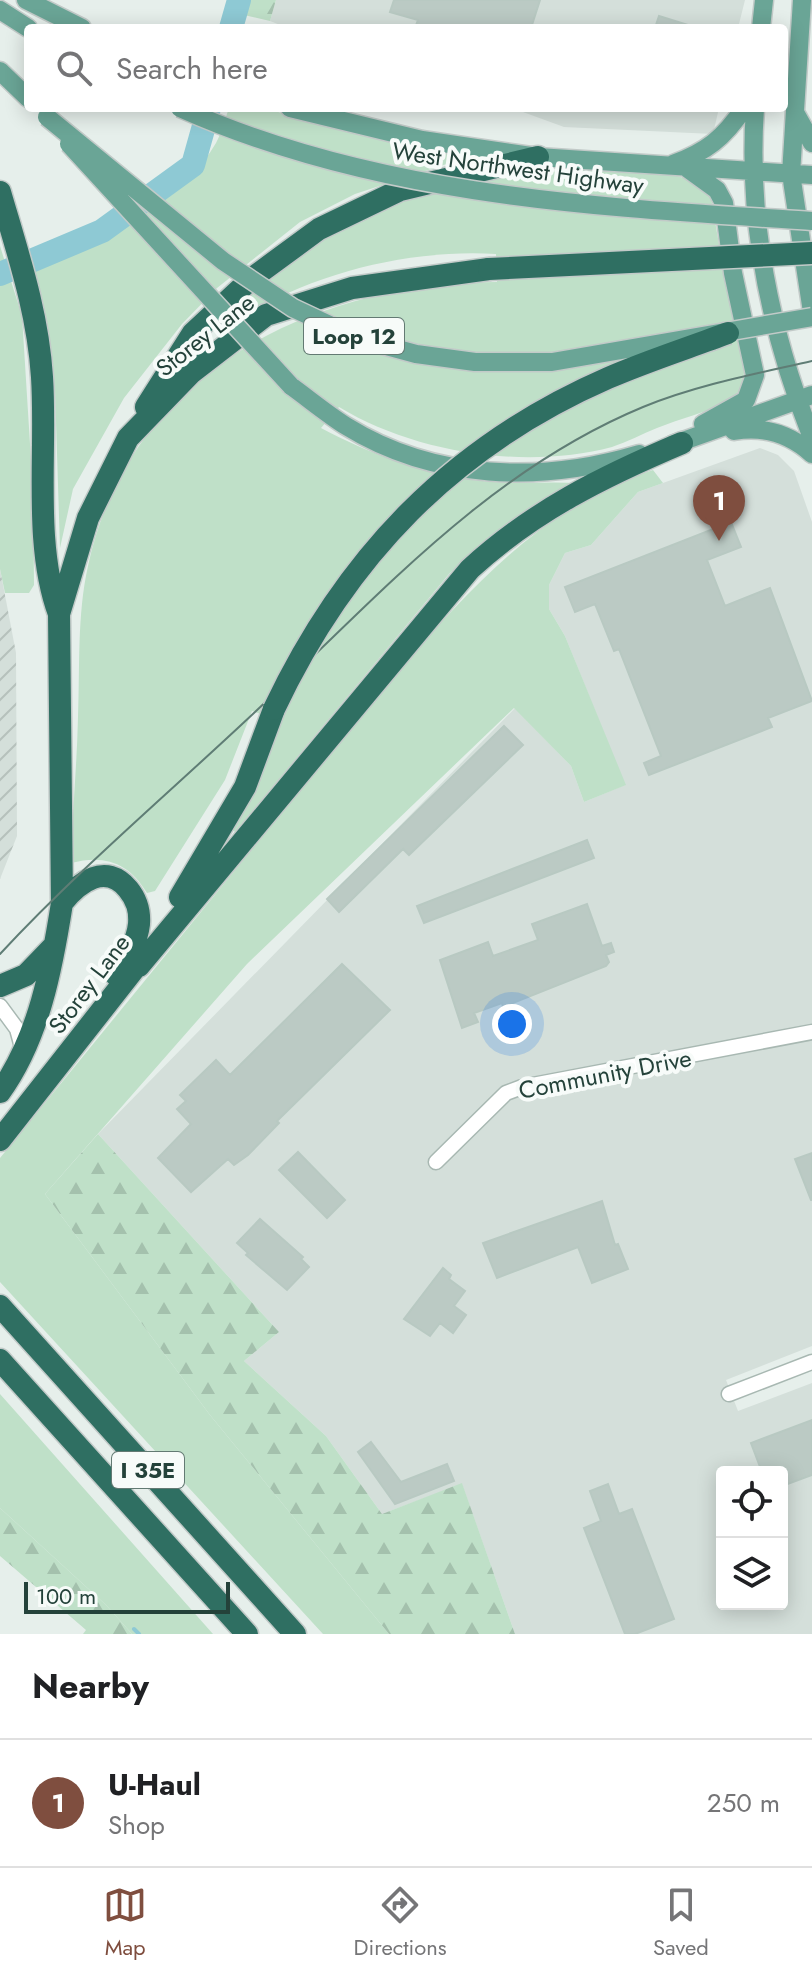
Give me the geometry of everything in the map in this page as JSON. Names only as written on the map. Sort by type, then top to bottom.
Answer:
[{"type":"highway","points":[[128,438],[169,366],[193,333],[251,279],[319,229],[400,190],[463,172],[538,157]]},
{"type":"highway","points":[[0,192],[32,302],[42,380],[46,549],[51,593],[59,614]]},
{"type":"highway","name":"Storey Lane","points":[[0,1092],[24,1054],[56,944],[62,903],[59,614],[88,518],[128,438],[191,373],[266,315],[352,288],[489,269],[812,253]]},
{"type":"highway","name":"Storey Lane","points":[[0,1140],[139,966],[245,787],[274,709],[328,608],[362,562],[420,500],[480,452],[558,403],[608,379],[728,333]]},
{"type":"highway","points":[[139,966],[470,569],[498,543],[580,489],[687,441]]},
{"type":"highway","points":[[62,903],[74,888],[102,874],[121,881],[138,903],[136,939],[75,1045]]},
{"type":"highway","points":[[0,986],[26,975],[56,944]]},
{"type":"highway","name":"I 35E","points":[[0,1306],[295,1634]]},
{"type":"highway","name":"I 35E","points":[[0,1360],[247,1634]]},
{"type":"main road","points":[[26,0],[74,24]]},
{"type":"main road","points":[[761,24],[764,0]]},
{"type":"main road","points":[[801,2],[791,174],[812,314]]},
{"type":"main road","points":[[0,10],[24,25]]},
{"type":"main road","points":[[0,71],[24,94]]},
{"type":"main road","points":[[794,108],[802,130],[812,143]]},
{"type":"main road","points":[[43,112],[97,178],[291,386],[347,427],[419,458],[503,475],[587,468],[750,428],[789,438],[812,454]]},
{"type":"main road","name":"Loop 12","points":[[43,112],[223,261],[293,308],[357,338],[445,359],[552,362],[728,333],[812,314]]},
{"type":"main road","name":"West Northwest Highway","points":[[190,112],[238,132],[364,170],[453,188],[589,205],[812,221]]},
{"type":"main road","points":[[306,112],[422,140],[538,157],[812,175]]},
{"type":"main road","points":[[676,167],[718,142],[741,112]]},
{"type":"main road","points":[[755,112],[753,171],[769,295],[805,398],[812,438]]},
{"type":"main road","points":[[639,454],[733,410],[746,400],[755,375],[733,273],[724,203],[717,190],[676,167]]},
{"type":"main road","points":[[687,441],[805,398]]},
{"type":"street","points":[[0,1006],[17,1029],[24,1054]]},
{"type":"street","name":"Community Drive","points":[[436,1162],[506,1093],[522,1087],[808,1035]]},
{"type":"street","points":[[729,1394],[812,1362]]},
{"type":"shaded area","points":[[276,0],[745,0],[739,24],[278,24],[270,21]]},
{"type":"shaded area","points":[[523,112],[718,112],[713,134],[564,127]]},
{"type":"shaded area","points":[[760,448],[778,455],[794,471],[812,522],[812,1346],[726,1380],[738,1411],[812,1383],[812,1634],[515,1634],[462,1484],[382,1514],[326,1436],[244,1361],[279,1332],[98,1134],[515,708],[571,766],[584,802],[625,785],[565,636],[549,609],[549,585],[565,553],[591,545],[638,492]]},
{"type":"shaded area","points":[[0,569],[16,653],[17,836],[0,879]]},
{"type":"green space","points":[[239,0],[276,0],[270,21],[235,13]]},
{"type":"green space","points":[[228,112],[278,112],[345,131],[471,156],[355,194],[300,222],[217,288],[182,324],[124,398],[73,489],[60,548],[55,390],[31,270],[108,233],[158,203],[201,165],[222,130]]},
{"type":"green space","points":[[572,170],[664,173],[697,183],[710,192],[727,291],[745,368],[741,389],[727,404],[612,447],[543,457],[507,457],[436,446],[401,436],[339,407],[321,428],[376,454],[414,467],[486,481],[579,483],[510,522],[449,574],[235,832],[233,830],[248,801],[279,720],[252,711],[225,780],[155,891],[147,893],[132,874],[115,863],[83,860],[71,863],[84,585],[110,498],[143,440],[187,391],[239,352],[298,321],[361,300],[428,287],[497,282],[496,254],[429,256],[363,267],[300,288],[241,317],[228,304],[273,265],[405,196],[497,177]]},
{"type":"green space","points":[[0,246],[22,316],[33,492],[34,585],[29,593],[5,593],[0,569]]},
{"type":"green space","points":[[653,470],[663,483],[638,492],[591,545],[565,553],[549,585],[549,609],[565,636],[626,785],[584,802],[571,766],[514,708],[247,964],[45,1194],[210,1415],[389,1634],[323,1634],[0,1282],[0,1158],[401,667],[456,607],[484,578],[545,526],[614,485]]},
{"type":"green space","points":[[98,1134],[279,1332],[244,1361],[326,1436],[382,1514],[462,1483],[515,1634],[389,1634],[210,1415],[45,1194]]},
{"type":"green space","points":[[0,1394],[213,1634],[132,1634],[106,1605],[0,1508]]},
{"type":"green space","points":[[0,1508],[106,1605],[132,1634],[83,1634],[86,1630],[0,1556]]},
{"type":"building","points":[[394,0],[540,0],[532,24],[416,24],[418,20],[390,12]]},
{"type":"building","points":[[659,16],[685,24],[656,24]]},
{"type":"building","points":[[731,522],[741,547],[707,560],[725,606],[770,588],[812,701],[768,718],[772,727],[649,775],[644,763],[661,756],[619,649],[614,651],[595,604],[575,612],[565,587]]},
{"type":"building","points":[[504,726],[523,745],[409,855],[403,849],[339,912],[327,899]]},
{"type":"building","points":[[587,840],[594,858],[424,923],[417,906]]},
{"type":"building","points":[[587,904],[602,946],[611,943],[614,952],[606,955],[609,962],[606,966],[503,1007],[502,1003],[474,1013],[478,1022],[462,1028],[440,960],[488,942],[493,956],[538,940],[532,924]]},
{"type":"building","points":[[342,964],[390,1010],[277,1121],[279,1123],[248,1155],[234,1165],[228,1159],[191,1192],[158,1158],[191,1124],[177,1109],[186,1101],[180,1095],[216,1060],[230,1075]]},
{"type":"building","points":[[298,1152],[345,1200],[327,1218],[279,1170]]},
{"type":"building","points":[[812,1153],[812,1200],[811,1200],[795,1159]]},
{"type":"building","points":[[602,1201],[615,1245],[618,1244],[628,1269],[592,1283],[578,1247],[497,1278],[483,1243]]},
{"type":"building","points":[[260,1219],[303,1257],[301,1259],[309,1267],[287,1290],[246,1255],[248,1253],[237,1243]]},
{"type":"building","points":[[443,1268],[451,1275],[449,1279],[465,1291],[454,1306],[466,1315],[453,1333],[440,1323],[430,1336],[404,1319]]},
{"type":"building","points":[[812,1420],[812,1475],[788,1484],[788,1466],[760,1466],[751,1443]]},
{"type":"building","points":[[371,1442],[401,1482],[447,1464],[454,1481],[395,1504],[358,1452]]},
{"type":"building","points":[[608,1484],[619,1514],[632,1509],[674,1619],[635,1634],[625,1634],[584,1528],[601,1521],[590,1491]]},
{"type":"waterway","points":[[232,24],[239,0]]},
{"type":"waterway","points":[[0,274],[102,231],[193,165],[208,112]]},
{"type":"waterway","points":[[134,1629],[139,1634]]},
{"type":"tram line","points":[[0,954],[93,861],[390,583],[483,502],[533,466],[586,434],[643,407],[705,386],[812,361]]},
{"type":"place","name":"U-Haul","points":[[719,541]]}]
